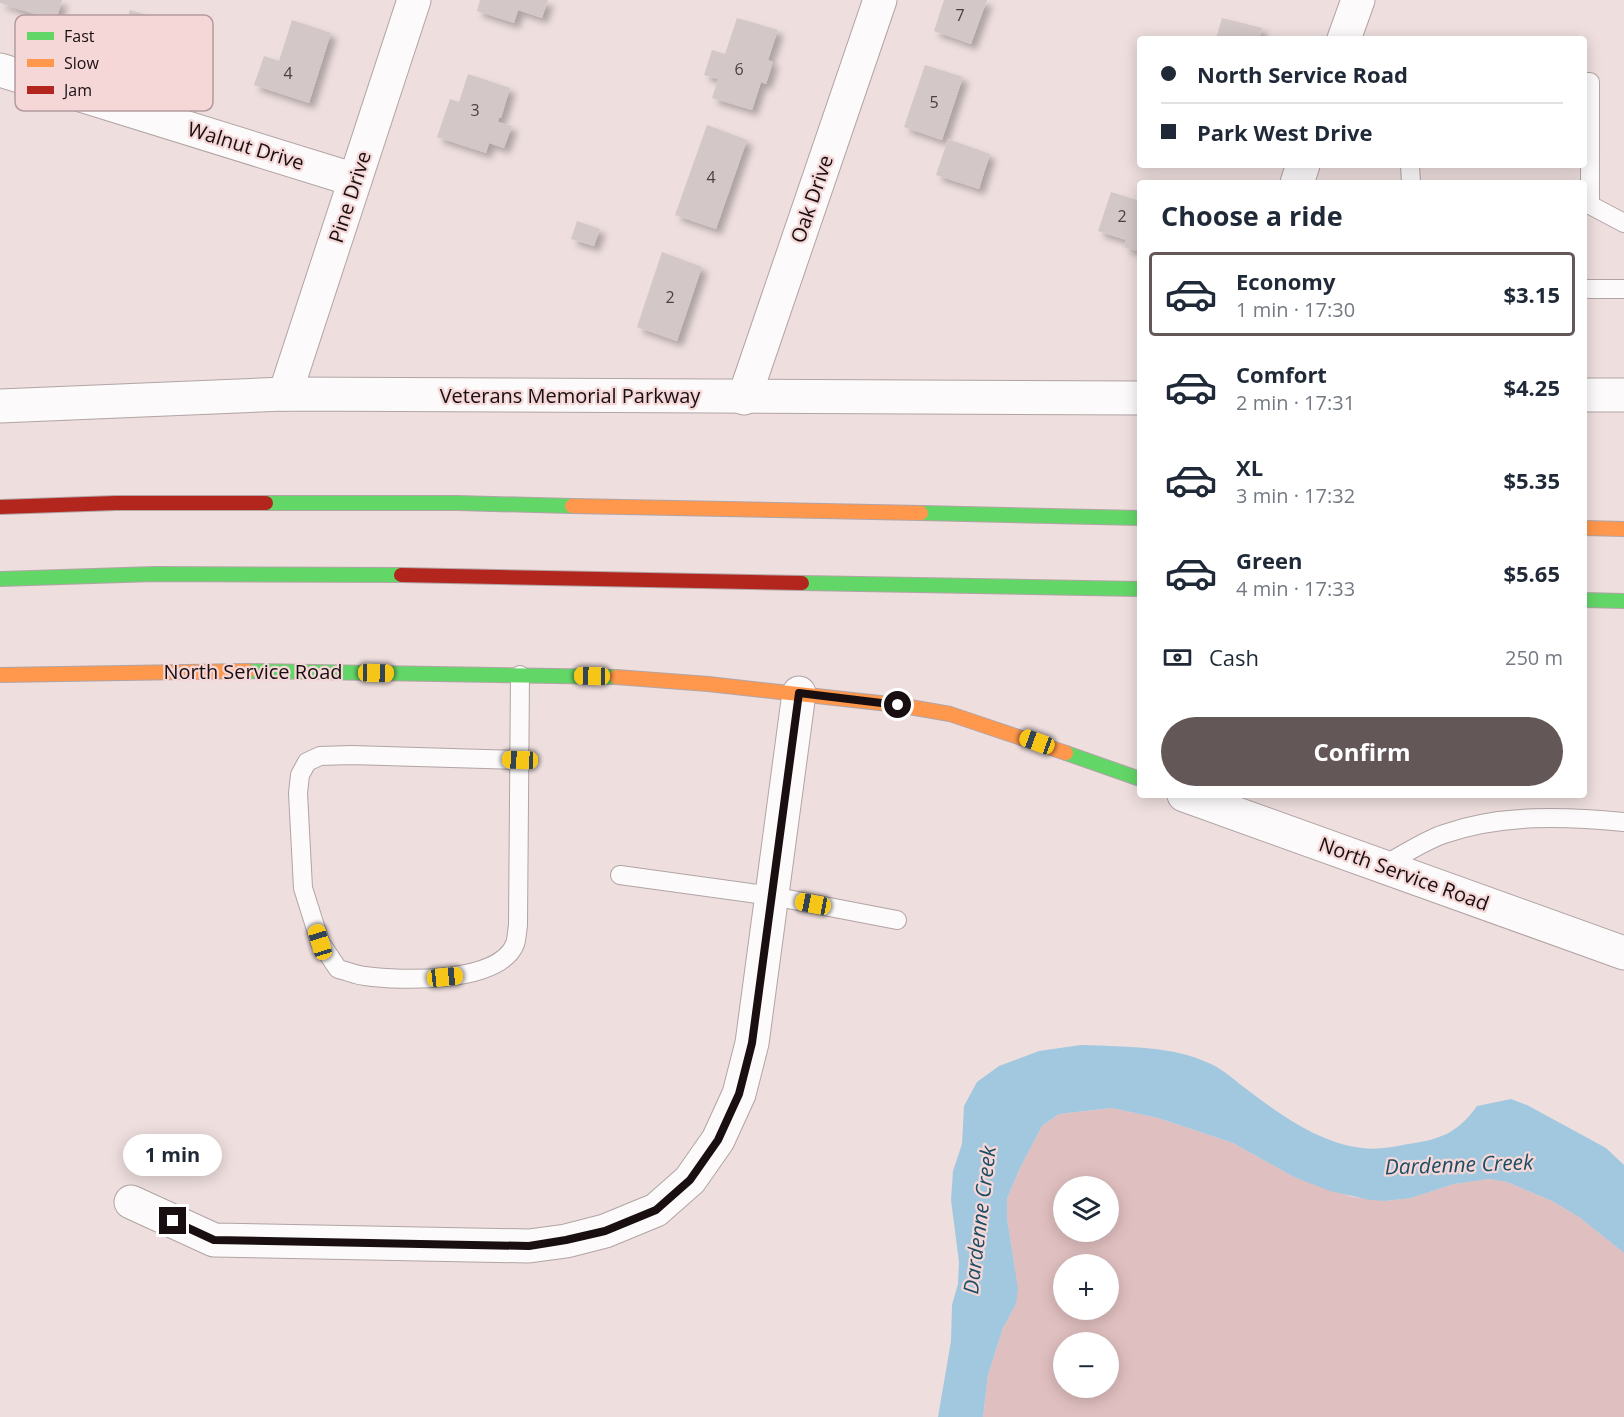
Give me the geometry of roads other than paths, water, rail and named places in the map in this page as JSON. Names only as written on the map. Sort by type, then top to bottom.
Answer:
[{"type":"main road","points":[[0,507],[128,503],[433,503],[1137,518]]},
{"type":"main road","points":[[1587,528],[1624,529]]},
{"type":"main road","points":[[0,579],[155,574],[322,574],[1137,589]]},
{"type":"main road","points":[[1587,600],[1624,601]]},
{"type":"main road","name":"North Service Road","points":[[0,675],[209,670],[616,677],[799,693],[950,714],[1137,778]]},
{"type":"street","name":"Pine Drive","points":[[285,394],[414,0]]},
{"type":"street","name":"Oak Drive","points":[[744,398],[880,0]]},
{"type":"street","points":[[1345,36],[1358,0]]},
{"type":"street","name":"Walnut Drive","points":[[0,70],[15,75]]},
{"type":"street","name":"Walnut Drive","points":[[132,111],[355,180]]},
{"type":"street","name":"Veterans Memorial Parkway","points":[[0,406],[285,394],[744,398],[1137,398]]},
{"type":"street","points":[[1587,395],[1624,395]]},
{"type":"street","points":[[131,1202],[214,1240],[529,1246],[605,1231],[656,1210],[690,1180],[718,1140],[739,1094],[752,1043],[799,693]]},
{"type":"street","name":"North Service Road","points":[[1192,798],[1624,953]]},
{"type":"lane","points":[[1587,82],[1590,82],[1587,205],[1624,224]]},
{"type":"lane","points":[[1587,289],[1624,289]]},
{"type":"lane","points":[[520,675],[520,760],[518,925],[515,945],[490,967],[467,974],[445,977],[364,976],[338,969],[320,942],[303,888],[298,793],[300,775],[307,762],[320,756],[351,755],[520,760]]},
{"type":"lane","points":[[1382,866],[1443,834],[1505,820],[1592,819],[1624,822]]},
{"type":"lane","points":[[620,875],[772,896],[897,920]]},
{"type":"water","name":"Dardenne Creek","points":[[1081,1045],[1147,1048],[1196,1058],[1221,1070],[1302,1127],[1331,1140],[1362,1148],[1391,1147],[1447,1134],[1463,1123],[1477,1106],[1511,1099],[1527,1105],[1606,1148],[1624,1165],[1624,1253],[1579,1217],[1552,1201],[1507,1182],[1489,1179],[1454,1184],[1411,1198],[1370,1200],[1330,1191],[1294,1177],[1233,1143],[1158,1118],[1112,1108],[1059,1114],[1042,1126],[1007,1199],[1007,1218],[1018,1289],[1016,1304],[1003,1328],[988,1375],[983,1417],[938,1417],[951,1341],[952,1305],[958,1284],[959,1262],[951,1200],[953,1171],[962,1144],[964,1106],[977,1082],[999,1066],[1039,1051]]}]
